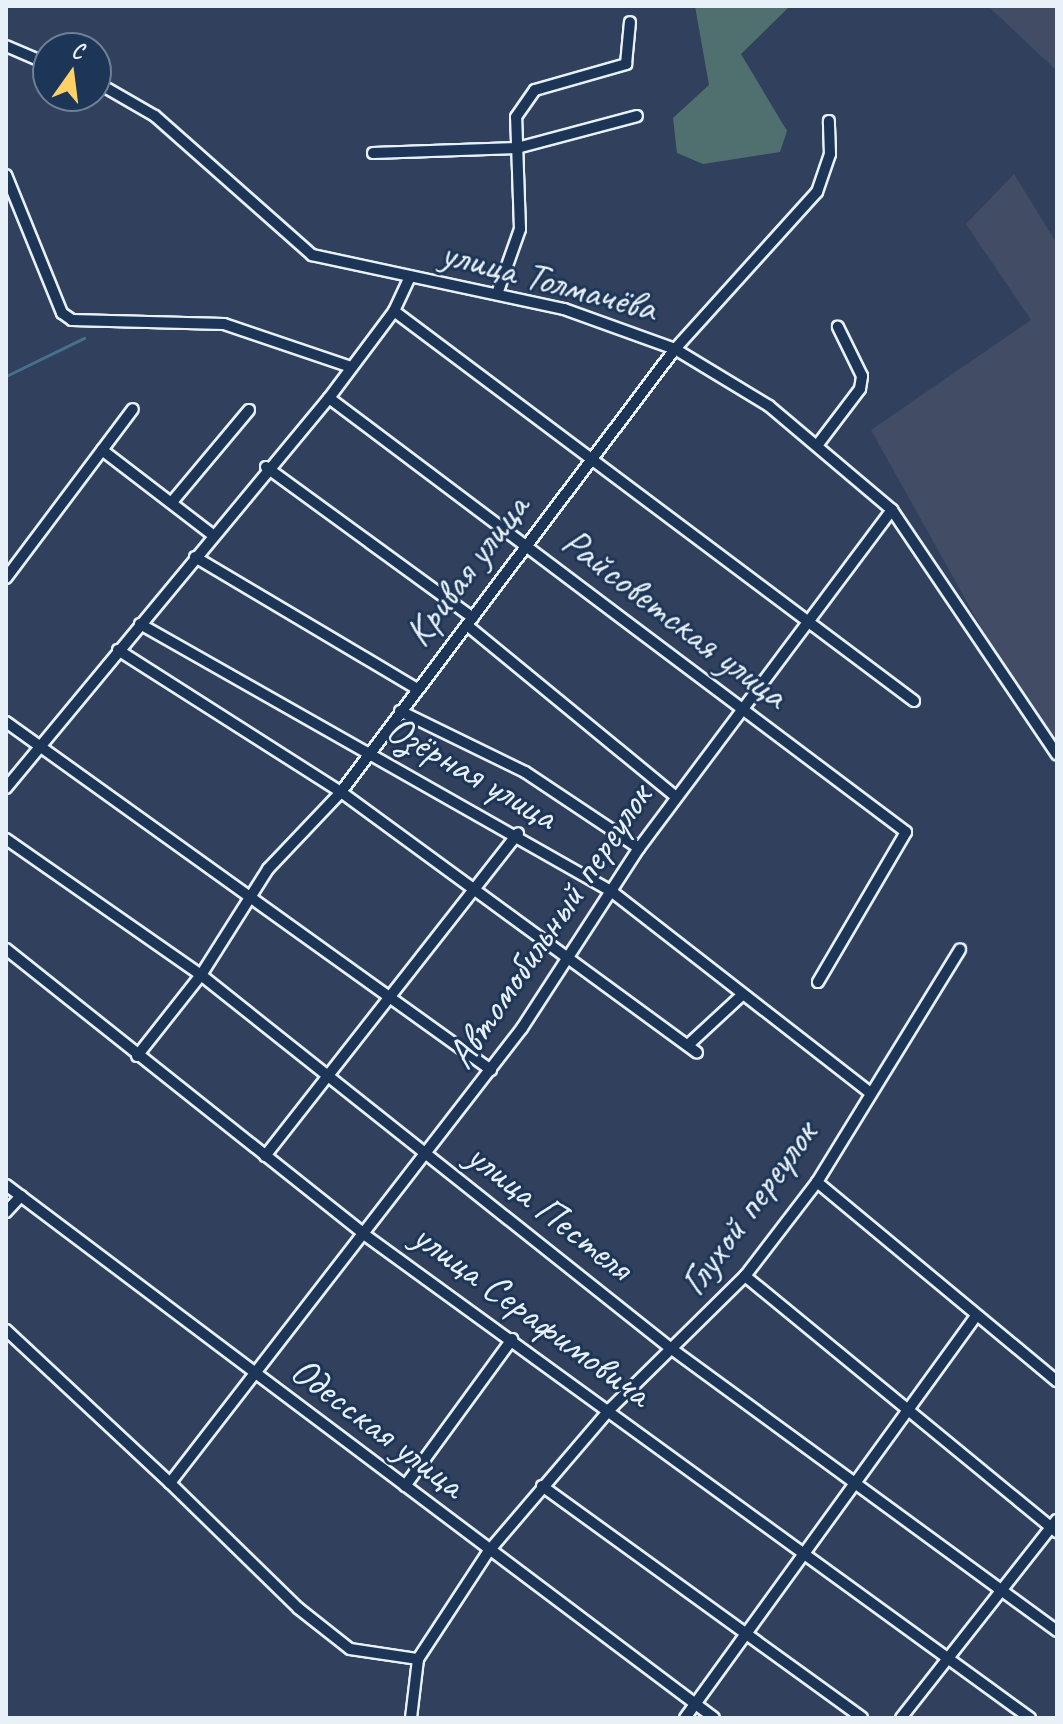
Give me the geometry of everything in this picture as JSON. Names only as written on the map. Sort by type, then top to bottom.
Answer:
[{"type":"street","points":[[497,294],[518,246],[517,148],[524,102],[535,90],[626,64],[630,22]]},
{"type":"street","points":[[6,46],[32,57]]},
{"type":"street","name":"улица Толмачёва","points":[[112,91],[155,116],[312,255],[564,309],[675,349],[819,443],[892,510],[1057,755]]},
{"type":"street","points":[[373,153],[517,148],[637,116]]},
{"type":"street","name":"Кривая улица","points":[[137,1056],[201,975],[291,841],[341,792],[675,349],[817,192],[830,154],[829,121]]},
{"type":"street","points":[[6,175],[62,313],[72,320],[224,324],[351,367]]},
{"type":"street","points":[[6,788],[195,557],[210,533],[329,398],[394,311],[410,276]]},
{"type":"street","points":[[394,311],[594,455],[914,701]]},
{"type":"street","points":[[819,443],[860,389],[862,376],[838,327]]},
{"type":"street","name":"Райсоветская улица","points":[[329,398],[906,832],[818,982]]},
{"type":"street","points":[[7,576],[133,409]]},
{"type":"street","points":[[172,502],[249,410]]},
{"type":"street","points":[[102,450],[210,533]]},
{"type":"street","points":[[266,467],[470,622],[676,797]]},
{"type":"street","name":"Автомобильный переулок","points":[[170,1483],[253,1373],[428,1155],[568,958],[639,848],[892,510]]},
{"type":"street","points":[[195,557],[417,689]]},
{"type":"street","name":"Озёрная улица","points":[[140,624],[518,833],[611,891],[741,996],[868,1091]]},
{"type":"street","points":[[118,650],[341,792],[477,895],[697,1053]]},
{"type":"street","points":[[400,711],[525,772],[639,848]]},
{"type":"street","points":[[6,722],[491,1070]]},
{"type":"street","points":[[265,1156],[328,1073],[477,895],[518,833]]},
{"type":"street","name":"улица Пестеля","points":[[6,839],[201,975],[669,1347],[856,1477],[1057,1631]]},
{"type":"street","name":"улица Серафимовича","points":[[6,949],[365,1235],[610,1409],[1030,1718]]},
{"type":"street","name":"Глухой переулок","points":[[411,1718],[418,1659],[488,1552],[610,1409],[669,1347],[711,1317],[745,1276],[817,1182],[868,1091],[960,950]]},
{"type":"street","points":[[688,1045],[741,996]]},
{"type":"street","points":[[817,1182],[975,1317],[1057,1381]]},
{"type":"street","name":"Одесская улица","points":[[6,1185],[488,1552],[714,1718]]},
{"type":"street","points":[[6,1212],[21,1196]]},
{"type":"street","points":[[745,1276],[1055,1526],[901,1718]]},
{"type":"street","points":[[685,1718],[749,1635],[856,1477],[975,1317]]},
{"type":"street","points":[[6,1330],[298,1608],[350,1649],[418,1659]]},
{"type":"street","points":[[405,1486],[512,1339]]},
{"type":"street","points":[[542,1486],[862,1718]]},
{"type":"shaded area","points":[[988,6],[1057,6],[1057,71]]},
{"type":"shaded area","points":[[1014,174],[1057,244],[1057,744],[1005,670],[871,430],[1031,320],[966,224]]},
{"type":"green space","points":[[695,6],[790,6],[741,54],[787,131],[780,152],[703,164],[677,153],[673,118],[709,85]]},
{"type":"waterway","points":[[6,376],[84,338]]}]
